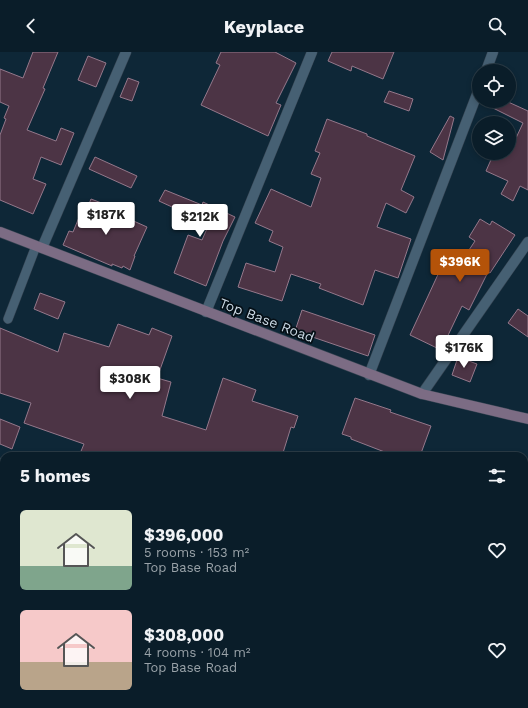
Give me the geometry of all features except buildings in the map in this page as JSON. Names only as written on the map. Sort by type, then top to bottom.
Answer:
[{"type":"street","points":[[39,247],[126,52]]},
{"type":"street","points":[[206,312],[312,52]]},
{"type":"street","points":[[489,64],[493,52]]},
{"type":"street","points":[[369,375],[472,107]]},
{"type":"street","name":"Top Base Road","points":[[0,232],[369,375],[422,394],[528,419]]},
{"type":"street","points":[[422,394],[528,242]]},
{"type":"lane","points":[[8,319],[39,247]]}]
